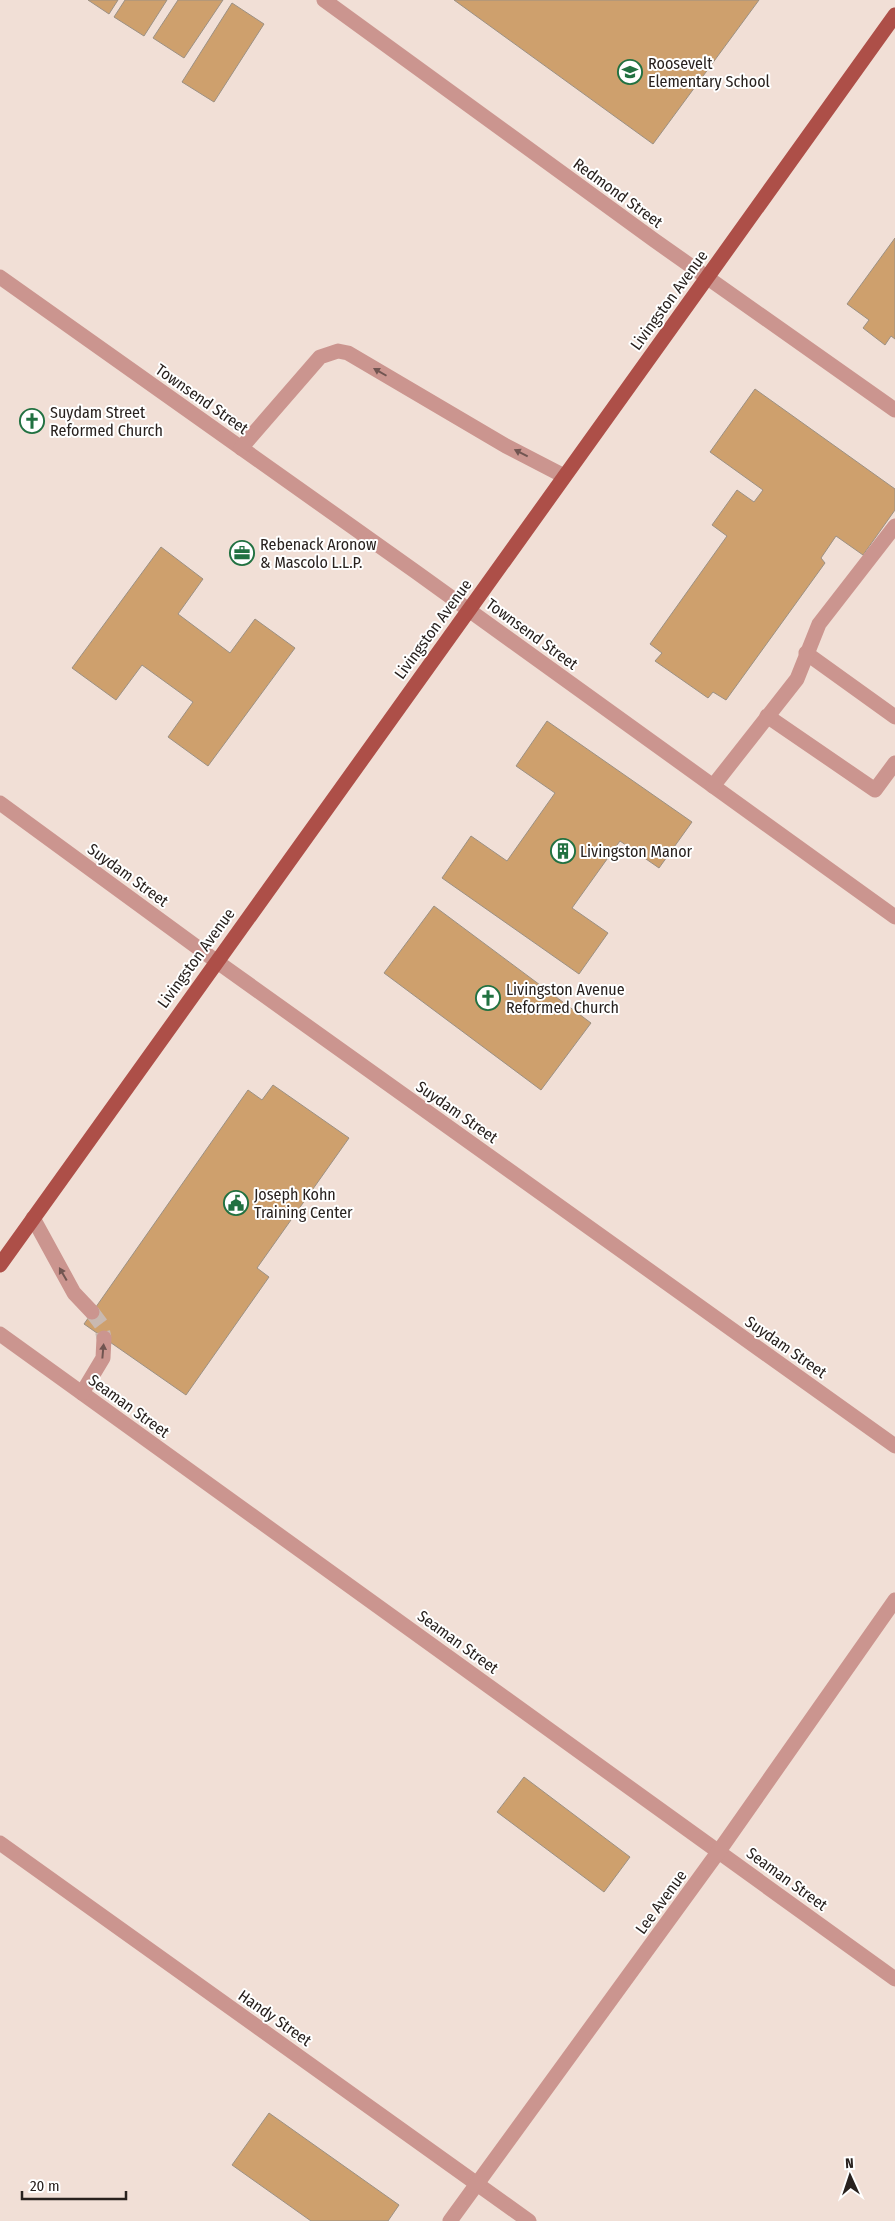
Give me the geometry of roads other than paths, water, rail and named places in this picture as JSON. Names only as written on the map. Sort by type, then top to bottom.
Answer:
[{"type":"main road","name":"Livingston Avenue","points":[[0,1265],[895,15]]},
{"type":"street","name":"Redmond Street","points":[[324,0],[707,277],[895,410]]},
{"type":"street","name":"Townsend Street","points":[[0,277],[895,917]]},
{"type":"street","points":[[241,448],[320,357],[338,351],[348,353],[506,446],[564,476]]},
{"type":"street","points":[[713,786],[797,679],[819,624],[895,526]]},
{"type":"street","points":[[806,653],[895,717]]},
{"type":"street","points":[[767,716],[874,790],[895,763]]},
{"type":"street","name":"Suydam Street","points":[[0,803],[216,961],[895,1446]]},
{"type":"street","points":[[33,1218],[74,1293],[92,1312]]},
{"type":"street","name":"Seaman Street","points":[[0,1334],[895,1979]]},
{"type":"street","points":[[82,1393],[103,1358],[104,1338]]},
{"type":"street","name":"Lee Avenue","points":[[450,2221],[719,1851],[895,1600]]},
{"type":"street","name":"Handy Street","points":[[0,1843],[529,2221]]},
{"type":"tunnel","points":[[92,1312],[101,1324],[104,1338]]},
{"type":"place","name":"Roosevelt Elementary School","points":[[630,72]]},
{"type":"place","name":"Suydam Street Reformed Church","points":[[32,421]]},
{"type":"place","name":"Rebenack Aronow & Mascolo L.L.P.","points":[[242,553]]},
{"type":"place","name":"Livingston Manor","points":[[563,851]]},
{"type":"place","name":"Livingston Avenue Reformed Church","points":[[488,998]]},
{"type":"place","name":"Joseph Kohn Training Center","points":[[236,1203]]}]
